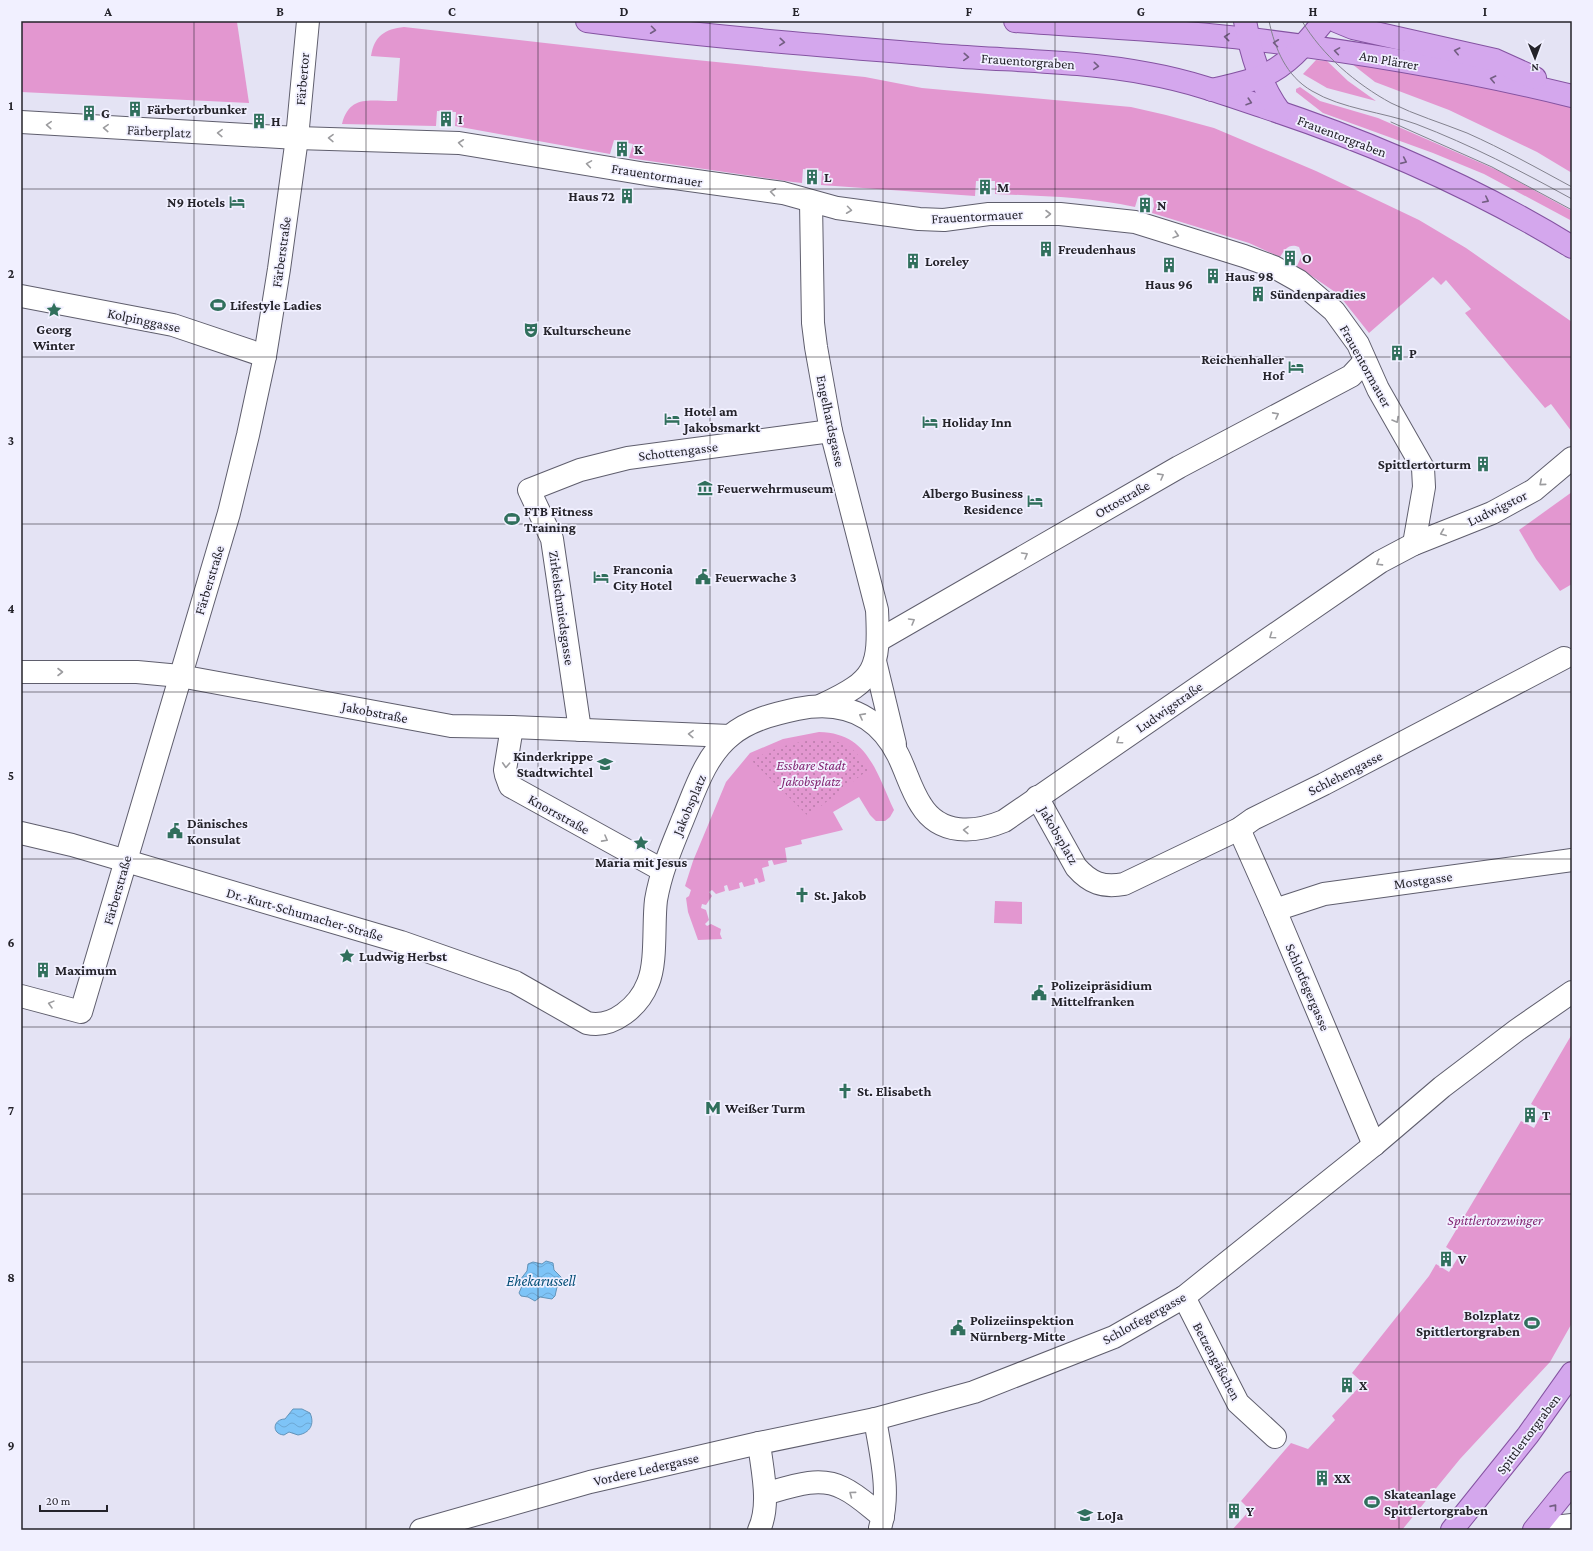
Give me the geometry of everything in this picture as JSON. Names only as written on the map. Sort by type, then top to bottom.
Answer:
[{"type":"main road","name":"Frauentorgraben","points":[[586,21],[677,33],[796,44],[1108,67],[1150,74],[1212,90],[1280,112],[1360,141],[1452,183],[1572,247]]},
{"type":"main road","points":[[1014,21],[1155,31],[1168,29],[1180,21]]},
{"type":"main road","points":[[1212,90],[1260,77],[1276,68],[1303,46],[1324,21]]},
{"type":"main road","name":"Am Plärrer","points":[[1336,21],[1353,28],[1494,60],[1572,95]]},
{"type":"main road","points":[[1246,30],[1260,77],[1280,112]]},
{"type":"main road","name":"Am Plärrer","points":[[1155,31],[1205,35],[1246,30],[1303,46],[1467,73],[1572,95]]},
{"type":"main road","name":"Spittlertorgraben","points":[[1452,1530],[1528,1436],[1572,1373]]},
{"type":"main road","points":[[1535,1529],[1572,1484]]},
{"type":"street","name":"Färbertor","points":[[297,138],[308,21]]},
{"type":"street","name":"Färberplatz","points":[[21,122],[297,138]]},
{"type":"street","name":"Frauentormauer","points":[[297,138],[459,143],[646,174],[783,193],[837,208],[920,218],[944,220],[989,214],[1060,214],[1135,222],[1244,256],[1274,267],[1299,281],[1339,317],[1358,344],[1378,389],[1423,468],[1424,487],[1414,544]]},
{"type":"street","name":"Färberstraße","points":[[21,996],[81,1012],[229,513],[265,356],[279,269],[297,138]]},
{"type":"street","name":"Engelhardsgasse","points":[[811,202],[813,323],[831,431],[877,610],[878,640],[875,661],[864,681],[855,689],[822,705]]},
{"type":"street","name":"Kolpinggasse","points":[[21,296],[173,325],[265,356]]},
{"type":"street","name":"Ottostraße","points":[[878,640],[1179,467],[1351,376],[1365,361]]},
{"type":"street","name":"Schottengasse","points":[[529,490],[580,470],[628,458],[831,431]]},
{"type":"street","name":"Ludwigstor","points":[[1414,544],[1492,513],[1534,490],[1572,458]]},
{"type":"street","name":"Zirkelschmiedsgasse","points":[[529,490],[552,539],[580,730]]},
{"type":"street","name":"Ludwigstraße","points":[[921,805],[935,819],[947,826],[972,830],[986,828],[1004,821],[1380,562],[1414,544]]},
{"type":"street","name":"Schlehengasse","points":[[1124,884],[1239,829],[1253,819],[1324,784],[1564,658]]},
{"type":"street","name":"Jakobsplatz","points":[[875,661],[897,753]]},
{"type":"street","name":"Jakobstraße","points":[[21,672],[137,672],[180,676],[451,726],[730,736]]},
{"type":"street","name":"Jakobsplatz","points":[[579,1019],[594,1024],[610,1022],[628,1010],[646,987],[651,971],[656,901],[662,870],[700,778],[710,760],[730,736],[752,722],[780,713],[822,705],[852,711],[862,715],[882,732],[897,753],[921,805]]},
{"type":"street","name":"Knorrstraße","points":[[512,727],[506,770],[506,775],[510,786],[662,870]]},
{"type":"street","name":"Jakobsplatz","points":[[1037,797],[1076,867],[1084,876],[1094,883],[1103,886],[1124,884]]},
{"type":"street","name":"Schlotfegergasse","points":[[1239,829],[1275,910],[1374,1146]]},
{"type":"street","name":"Dr.-Kurt-Schumacher-Straße","points":[[21,834],[72,845],[422,949],[515,982],[579,1019]]},
{"type":"street","name":"Mostgasse","points":[[1275,910],[1324,894],[1572,860]]},
{"type":"street","name":"Schlotfegergasse","points":[[874,1419],[974,1392],[1114,1337],[1184,1297],[1374,1146],[1442,1087],[1517,1030],[1572,992]]},
{"type":"street","name":"Betzengäßchen","points":[[1184,1297],[1238,1403],[1275,1437]]},
{"type":"street","name":"Vordere Ledergasse","points":[[421,1530],[590,1482],[759,1443],[874,1419]]},
{"type":"street","points":[[874,1419],[885,1475],[886,1496],[881,1524]]},
{"type":"street","points":[[759,1443],[765,1494],[764,1520],[759,1530]]},
{"type":"street","points":[[765,1494],[808,1482],[828,1482],[843,1488],[881,1524]]},
{"type":"street","points":[[1535,1529],[1572,1525]]},
{"type":"green space","points":[[21,21],[237,22],[249,103],[21,92]]},
{"type":"green space","points":[[404,27],[676,58],[865,77],[922,88],[1131,107],[1214,128],[1316,171],[1419,220],[1466,248],[1572,322],[1572,432],[1551,404],[1545,408],[1465,313],[1471,309],[1446,280],[1441,285],[1433,277],[1369,333],[1338,294],[1297,266],[1302,255],[1299,247],[1290,246],[1280,257],[1249,243],[1152,213],[1154,206],[1153,198],[1146,194],[1138,197],[1135,207],[1083,199],[995,194],[995,181],[976,181],[975,196],[821,185],[822,171],[803,169],[802,183],[793,182],[629,158],[633,144],[614,140],[610,154],[455,126],[456,112],[437,111],[436,126],[342,124],[350,107],[356,103],[363,101],[397,101],[400,58],[371,56],[375,43],[382,35],[391,30]]},
{"type":"green space","points":[[1316,60],[1327,61],[1348,81],[1376,101],[1327,88],[1303,74]]},
{"type":"green space","points":[[1352,64],[1430,75],[1572,106],[1572,173],[1537,152],[1449,110],[1375,82]]},
{"type":"green space","points":[[1300,87],[1320,101],[1378,118],[1497,170],[1572,211],[1572,221],[1484,174],[1433,153],[1323,113],[1296,92],[1296,89]]},
{"type":"green space","points":[[1572,492],[1572,584],[1560,591],[1536,559],[1519,530]]},
{"type":"green space","points":[[819,732],[836,734],[849,739],[860,747],[875,769],[894,810],[890,817],[885,821],[876,821],[870,815],[859,797],[833,812],[843,830],[801,840],[802,844],[785,848],[787,862],[774,865],[772,860],[768,861],[769,866],[762,868],[765,881],[759,883],[757,878],[754,879],[755,884],[744,887],[742,882],[739,883],[740,888],[729,891],[727,885],[724,886],[725,891],[716,894],[712,890],[709,892],[712,896],[706,905],[702,904],[701,908],[706,910],[709,920],[705,924],[707,926],[711,924],[721,929],[720,934],[722,939],[698,940],[688,912],[686,898],[689,896],[691,890],[685,886],[693,861],[726,782],[750,753],[783,739]]},
{"type":"green space","name":"Essbare Stadt Jakobsplatz","points":[[818,739],[836,741],[848,746],[858,755],[868,770],[808,816],[752,761],[775,749]]},
{"type":"green space","points":[[995,901],[1022,902],[1022,924],[994,923]]},
{"type":"green space","name":"Spittlertorzwinger","points":[[1572,1034],[1572,1323],[1550,1362],[1460,1459],[1402,1530],[1232,1530],[1250,1510],[1241,1501],[1291,1443],[1308,1449],[1335,1420],[1332,1416],[1363,1383],[1352,1373],[1429,1276],[1436,1264],[1449,1272],[1459,1256],[1446,1247],[1521,1121],[1534,1128],[1543,1111],[1531,1104]]},
{"type":"water","name":"Ehekarussell","points":[[546,1261],[553,1263],[554,1270],[562,1278],[562,1283],[557,1287],[555,1296],[552,1299],[540,1297],[535,1301],[528,1297],[521,1296],[519,1293],[522,1286],[520,1280],[527,1271],[528,1264],[533,1262],[542,1264]]},
{"type":"water","points":[[293,1409],[302,1409],[310,1413],[312,1424],[306,1432],[302,1434],[298,1435],[289,1432],[284,1435],[280,1434],[275,1429],[276,1424],[278,1421],[285,1419]]},
{"type":"tram line","points":[[1269,21],[1278,51],[1283,61],[1295,78],[1312,91],[1336,102],[1403,120],[1436,132],[1496,159],[1572,199]]},
{"type":"tram line","points":[[1302,21],[1319,45],[1341,68],[1365,87],[1391,103],[1480,139],[1572,187]]},
{"type":"tram line","points":[[1391,122],[1492,167],[1572,210]]},
{"type":"place","name":"Färbertorbunker","points":[[135,109]]},
{"type":"place","name":"G","points":[[89,113]]},
{"type":"place","name":"I","points":[[446,119]]},
{"type":"place","name":"H","points":[[259,121]]},
{"type":"place","name":"K","points":[[622,149]]},
{"type":"place","name":"L","points":[[812,177]]},
{"type":"place","name":"M","points":[[985,187]]},
{"type":"place","name":"Haus 72","points":[[627,196]]},
{"type":"place","name":"N9 Hotels","points":[[237,202]]},
{"type":"place","name":"N","points":[[1145,205]]},
{"type":"place","name":"Freudenhaus","points":[[1046,249]]},
{"type":"place","name":"O","points":[[1290,258]]},
{"type":"place","name":"Loreley","points":[[913,261]]},
{"type":"place","name":"Haus 96","points":[[1169,265]]},
{"type":"place","name":"Haus 98","points":[[1213,276]]},
{"type":"place","name":"Sündenparadies","points":[[1258,294]]},
{"type":"place","name":"Lifestyle Ladies","points":[[218,305]]},
{"type":"place","name":"Georg Winter","points":[[54,310]]},
{"type":"place","name":"Kulturscheune","points":[[531,330]]},
{"type":"place","name":"P","points":[[1397,353]]},
{"type":"place","name":"Reichenhaller Hof","points":[[1296,367]]},
{"type":"place","name":"Hotel am Jakobsmarkt","points":[[672,419]]},
{"type":"place","name":"Holiday Inn","points":[[930,422]]},
{"type":"place","name":"Spittlertorturm","points":[[1483,464]]},
{"type":"place","name":"Feuerwehrmuseum","points":[[705,488]]},
{"type":"place","name":"Albergo Business Residence","points":[[1035,501]]},
{"type":"place","name":"FTB Fitness Training","points":[[512,519]]},
{"type":"place","name":"Franconia City Hotel","points":[[601,577]]},
{"type":"place","name":"Feuerwache 3","points":[[703,577]]},
{"type":"place","name":"Kinderkrippe Stadtwichtel","points":[[605,764]]},
{"type":"place","name":"Dänisches Konsulat","points":[[175,831]]},
{"type":"place","name":"Maria mit Jesus","points":[[641,843]]},
{"type":"place","name":"St. Jakob","points":[[802,895]]},
{"type":"place","name":"Ludwig Herbst","points":[[347,956]]},
{"type":"place","name":"Maximum","points":[[43,970]]},
{"type":"place","name":"Polizeipräsidium Mittelfranken","points":[[1039,993]]},
{"type":"place","name":"St. Elisabeth","points":[[845,1091]]},
{"type":"place","name":"Weißer Turm","points":[[713,1108]]},
{"type":"place","name":"T","points":[[1530,1115]]},
{"type":"place","name":"V","points":[[1446,1259]]},
{"type":"place","name":"Bolzplatz Spittlertorgraben","points":[[1532,1323]]},
{"type":"place","name":"Polizeiinspektion Nürnberg-Mitte","points":[[958,1328]]},
{"type":"place","name":"X","points":[[1347,1385]]},
{"type":"place","name":"XX","points":[[1322,1478]]},
{"type":"place","name":"Skateanlage Spittlertorgraben","points":[[1372,1502]]},
{"type":"place","name":"Y","points":[[1234,1511]]},
{"type":"place","name":"LoJa","points":[[1085,1515]]}]
